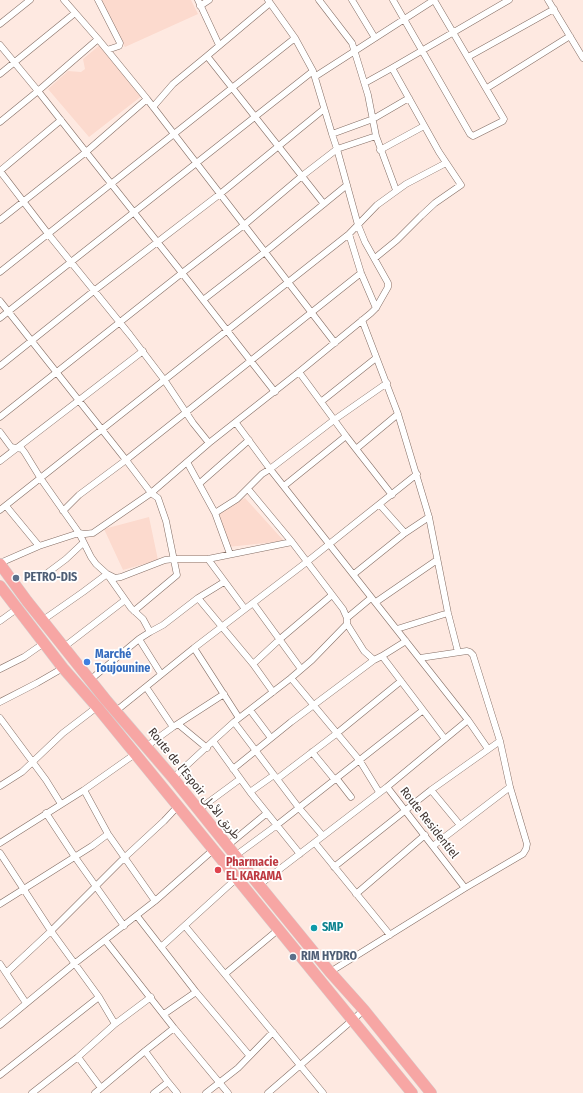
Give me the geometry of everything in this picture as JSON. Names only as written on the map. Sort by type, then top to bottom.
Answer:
[{"type":"highway","name":"Route de l’Espoir طريق الأمل","points":[[0,564],[90,680],[173,778],[259,886],[330,972],[364,1010],[431,1093]]},
{"type":"highway","points":[[0,586],[63,668],[97,707],[412,1093]]},
{"type":"street","points":[[0,24],[30,0]]},
{"type":"street","points":[[64,0],[147,99],[196,164],[336,342]]},
{"type":"street","points":[[98,0],[120,44],[119,46],[107,50]]},
{"type":"street","points":[[209,0],[199,3],[219,45]]},
{"type":"street","points":[[320,0],[352,43],[365,83],[380,150],[396,190]]},
{"type":"street","points":[[352,0],[375,38]]},
{"type":"street","points":[[0,318],[134,211],[314,73],[355,51],[404,19],[434,0],[487,88],[504,118],[503,121],[474,136],[470,134],[423,51],[404,19],[393,0]]},
{"type":"street","points":[[365,83],[423,51],[509,0]]},
{"type":"street","points":[[548,0],[583,58]]},
{"type":"street","points":[[0,564],[40,546],[79,533],[93,533],[151,493],[376,308],[388,287],[388,283],[365,242],[358,225],[338,149],[324,109],[314,73],[295,38],[269,1],[173,84],[153,107]]},
{"type":"street","points":[[468,57],[554,9]]},
{"type":"street","points":[[0,74],[75,13]]},
{"type":"street","points":[[487,88],[570,36]]},
{"type":"street","points":[[0,272],[49,235],[112,183],[295,38]]},
{"type":"street","points":[[0,122],[98,39]]},
{"type":"street","points":[[0,45],[112,183],[275,392]]},
{"type":"street","points":[[207,56],[324,204]]},
{"type":"street","points":[[375,258],[397,240],[435,203],[460,186],[461,183],[424,126],[392,68]]},
{"type":"street","points":[[332,134],[373,119],[409,98]]},
{"type":"street","points":[[0,220],[86,152],[147,99]]},
{"type":"street","points":[[0,366],[32,342],[95,290],[220,194],[324,109]]},
{"type":"street","points":[[61,120],[0,171],[49,235],[120,321],[165,381],[192,422],[210,443]]},
{"type":"street","points":[[380,150],[424,126]]},
{"type":"street","points":[[0,417],[120,321],[244,225],[302,176],[338,149],[376,136]]},
{"type":"street","points":[[0,510],[349,234],[377,205],[396,190],[446,162]]},
{"type":"street","points":[[203,300],[347,185]]},
{"type":"street","points":[[349,234],[361,273],[376,308]]},
{"type":"street","points":[[63,510],[94,483],[126,460],[361,273]]},
{"type":"street","points":[[0,301],[151,493],[157,496],[161,503],[177,575],[134,611]]},
{"type":"street","points":[[362,320],[387,383],[417,474],[429,517],[448,613],[458,652]]},
{"type":"street","points":[[0,461],[143,351]]},
{"type":"street","points":[[322,401],[376,358]]},
{"type":"street","points":[[300,372],[334,420],[392,495]]},
{"type":"street","points":[[215,513],[231,504],[262,474],[270,470],[334,420],[387,383]]},
{"type":"street","points":[[356,449],[398,414]]},
{"type":"street","points":[[236,423],[270,470],[330,543],[468,720],[488,748]]},
{"type":"street","points":[[0,432],[8,444],[14,449],[22,450],[25,453],[40,479],[79,533],[83,543],[96,564],[107,574],[150,632]]},
{"type":"street","points":[[284,486],[346,436]]},
{"type":"street","points":[[200,483],[249,440]]},
{"type":"street","points":[[187,462],[200,483],[215,513],[230,554]]},
{"type":"street","points":[[116,711],[194,648],[380,505],[417,474]]},
{"type":"street","points":[[248,489],[308,561],[343,609],[347,621],[361,647],[374,660]]},
{"type":"street","points":[[380,505],[404,533]]},
{"type":"street","points":[[6,506],[40,546]]},
{"type":"street","points":[[354,574],[404,533],[429,517]]},
{"type":"street","points":[[107,574],[115,578],[121,577],[160,562],[174,559],[208,559],[292,542]]},
{"type":"street","points":[[42,577],[66,559],[83,543]]},
{"type":"street","points":[[208,559],[245,609]]},
{"type":"street","points":[[173,778],[237,720],[312,660],[347,621],[374,600],[437,560]]},
{"type":"street","points":[[43,620],[107,574]]},
{"type":"street","points":[[90,680],[139,639],[164,625],[198,598],[224,582]]},
{"type":"street","points":[[253,664],[332,595]]},
{"type":"street","points":[[198,598],[253,664],[273,692]]},
{"type":"street","points":[[64,647],[125,600]]},
{"type":"street","points":[[253,603],[301,669]]},
{"type":"street","points":[[0,621],[18,608]]},
{"type":"street","points":[[396,629],[448,613]]},
{"type":"street","points":[[139,639],[161,674]]},
{"type":"street","points":[[233,769],[255,750],[374,660],[406,641]]},
{"type":"street","points":[[0,669],[24,657],[44,643]]},
{"type":"street","points":[[194,648],[224,694],[237,720],[255,750],[299,808],[323,836]]},
{"type":"street","points":[[330,972],[465,888],[523,854],[526,849],[527,844],[510,787],[500,741],[473,655],[467,651],[420,658]]},
{"type":"street","points":[[382,656],[422,711],[445,739]]},
{"type":"street","points":[[0,702],[63,668]]},
{"type":"street","points":[[291,678],[360,761],[379,792]]},
{"type":"street","points":[[250,792],[312,752],[401,681]]},
{"type":"street","points":[[146,687],[176,725],[207,748]]},
{"type":"street","points":[[146,746],[224,694]]},
{"type":"street","points":[[0,786],[22,772],[63,734],[97,707]]},
{"type":"street","points":[[250,710],[271,738]]},
{"type":"street","points":[[235,856],[336,780],[422,711]]},
{"type":"street","points":[[0,718],[61,804]]},
{"type":"street","points":[[387,787],[468,720]]},
{"type":"street","points":[[213,741],[250,792],[300,854]]},
{"type":"street","points":[[334,867],[431,790],[488,748],[500,741]]},
{"type":"street","points":[[312,752],[351,797]]},
{"type":"street","points":[[0,843],[84,790],[135,754]]},
{"type":"street","points":[[198,810],[240,778]]},
{"type":"street","name":"Route Residentiel","points":[[259,886],[387,787],[465,888]]},
{"type":"street","points":[[433,846],[510,787]]},
{"type":"street","points":[[84,790],[108,834],[154,901]]},
{"type":"street","points":[[431,790],[460,825]]},
{"type":"street","points":[[6,973],[51,931],[178,806]]},
{"type":"street","points":[[46,813],[124,926]]},
{"type":"street","points":[[227,846],[268,813]]},
{"type":"street","points":[[0,904],[75,857],[108,834]]},
{"type":"street","points":[[356,894],[425,835]]},
{"type":"street","points":[[315,843],[390,935]]},
{"type":"street","points":[[0,1025],[74,964],[124,926],[213,850]]},
{"type":"street","points":[[0,853],[51,931],[99,997],[115,1024]]},
{"type":"street","points":[[161,947],[237,878]]},
{"type":"street","points":[[136,916],[196,992],[249,1055]]},
{"type":"street","points":[[185,926],[323,1093]]},
{"type":"street","points":[[225,974],[279,929]]},
{"type":"street","points":[[105,940],[174,1028],[228,1093]]},
{"type":"street","points":[[0,964],[26,1003]]},
{"type":"street","points":[[164,1014],[196,992]]},
{"type":"street","points":[[0,1075],[99,997]]},
{"type":"street","points":[[32,1093],[78,1057],[115,1024],[151,997]]},
{"type":"street","points":[[268,1093],[364,1010]]},
{"type":"street","points":[[95,1093],[174,1028]]},
{"type":"street","points":[[206,1093],[238,1068],[273,1032]]},
{"type":"street","points":[[145,1051],[177,1093]]},
{"type":"street","points":[[78,1057],[101,1088]]},
{"type":"street","points":[[154,1093],[168,1082]]},
{"type":"shaded area","points":[[100,0],[191,0],[198,14],[125,47]]},
{"type":"shaded area","points":[[101,44],[143,95],[89,137],[48,89],[68,71],[81,72],[85,69],[83,59]]},
{"type":"shaded area","points":[[245,498],[284,541],[228,547],[216,513]]},
{"type":"shaded area","points":[[149,517],[158,560],[123,570],[104,529]]},
{"type":"place","name":"PETRO-DIS","points":[[16,578]]},
{"type":"place","name":"Marché Toujounine","points":[[87,662]]},
{"type":"place","name":"Pharmacie EL KARAMA","points":[[218,870]]},
{"type":"place","name":"SMP","points":[[314,928]]},
{"type":"place","name":"RIM HYDRO","points":[[293,957]]}]
